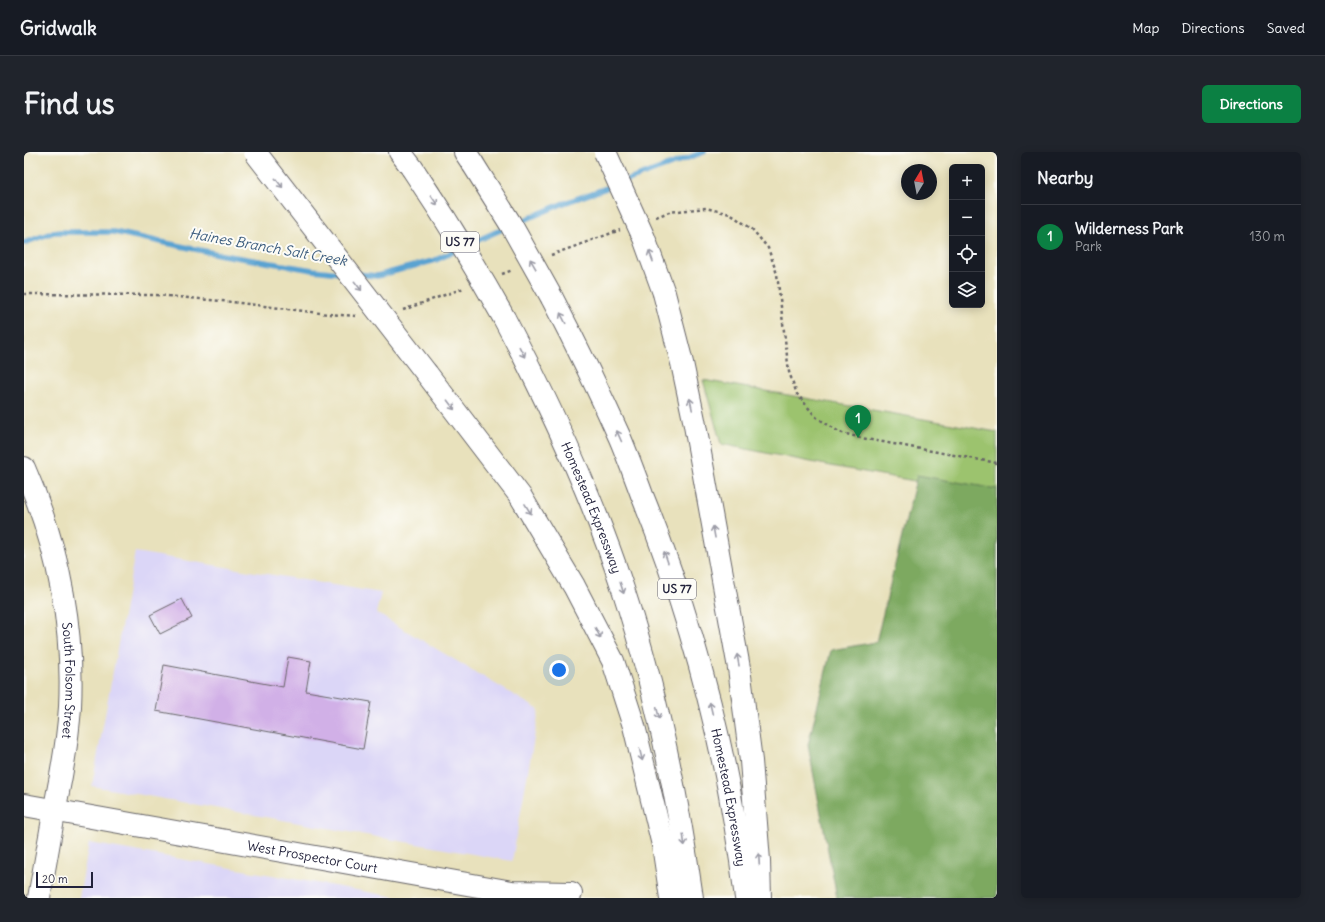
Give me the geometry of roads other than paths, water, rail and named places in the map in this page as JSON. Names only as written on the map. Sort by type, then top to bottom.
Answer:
[{"type":"main road","points":[[255,152],[521,497],[574,586],[613,661],[634,726],[663,845],[671,898]]},
{"type":"main road","points":[[605,152],[644,238],[664,293],[682,363],[694,420],[739,668],[751,762],[759,861],[760,898]]},
{"type":"main road","name":"Homestead Expressway","points":[[469,158],[510,223],[584,359],[621,440],[658,533],[686,617],[707,692],[727,780],[742,863],[746,898]]},
{"type":"main road","name":"Homestead Expressway","points":[[406,160],[438,206],[472,261],[504,318],[540,387],[567,446],[597,518],[623,588],[650,679],[667,750],[683,832],[692,898]]},
{"type":"main road","name":"South Folsom Street","points":[[24,468],[46,527],[57,564],[66,612],[70,659],[70,707],[66,751],[39,898]]},
{"type":"main road","name":"West Prospector Court","points":[[24,805],[511,895],[571,893]]},
{"type":"waterway","name":"Haines Branch Salt Creek","points":[[623,182],[704,152]]},
{"type":"waterway","name":"Haines Branch Salt Creek","points":[[515,224],[564,203],[615,185]]},
{"type":"waterway","name":"Haines Branch Salt Creek","points":[[467,245],[507,227]]},
{"type":"waterway","name":"Haines Branch Salt Creek","points":[[24,243],[54,232],[114,232],[223,255],[340,273]]},
{"type":"waterway","name":"Haines Branch Salt Creek","points":[[357,274],[377,276],[436,260],[459,249]]},
{"type":"place","name":"Wilderness Park","points":[[858,438]]}]
